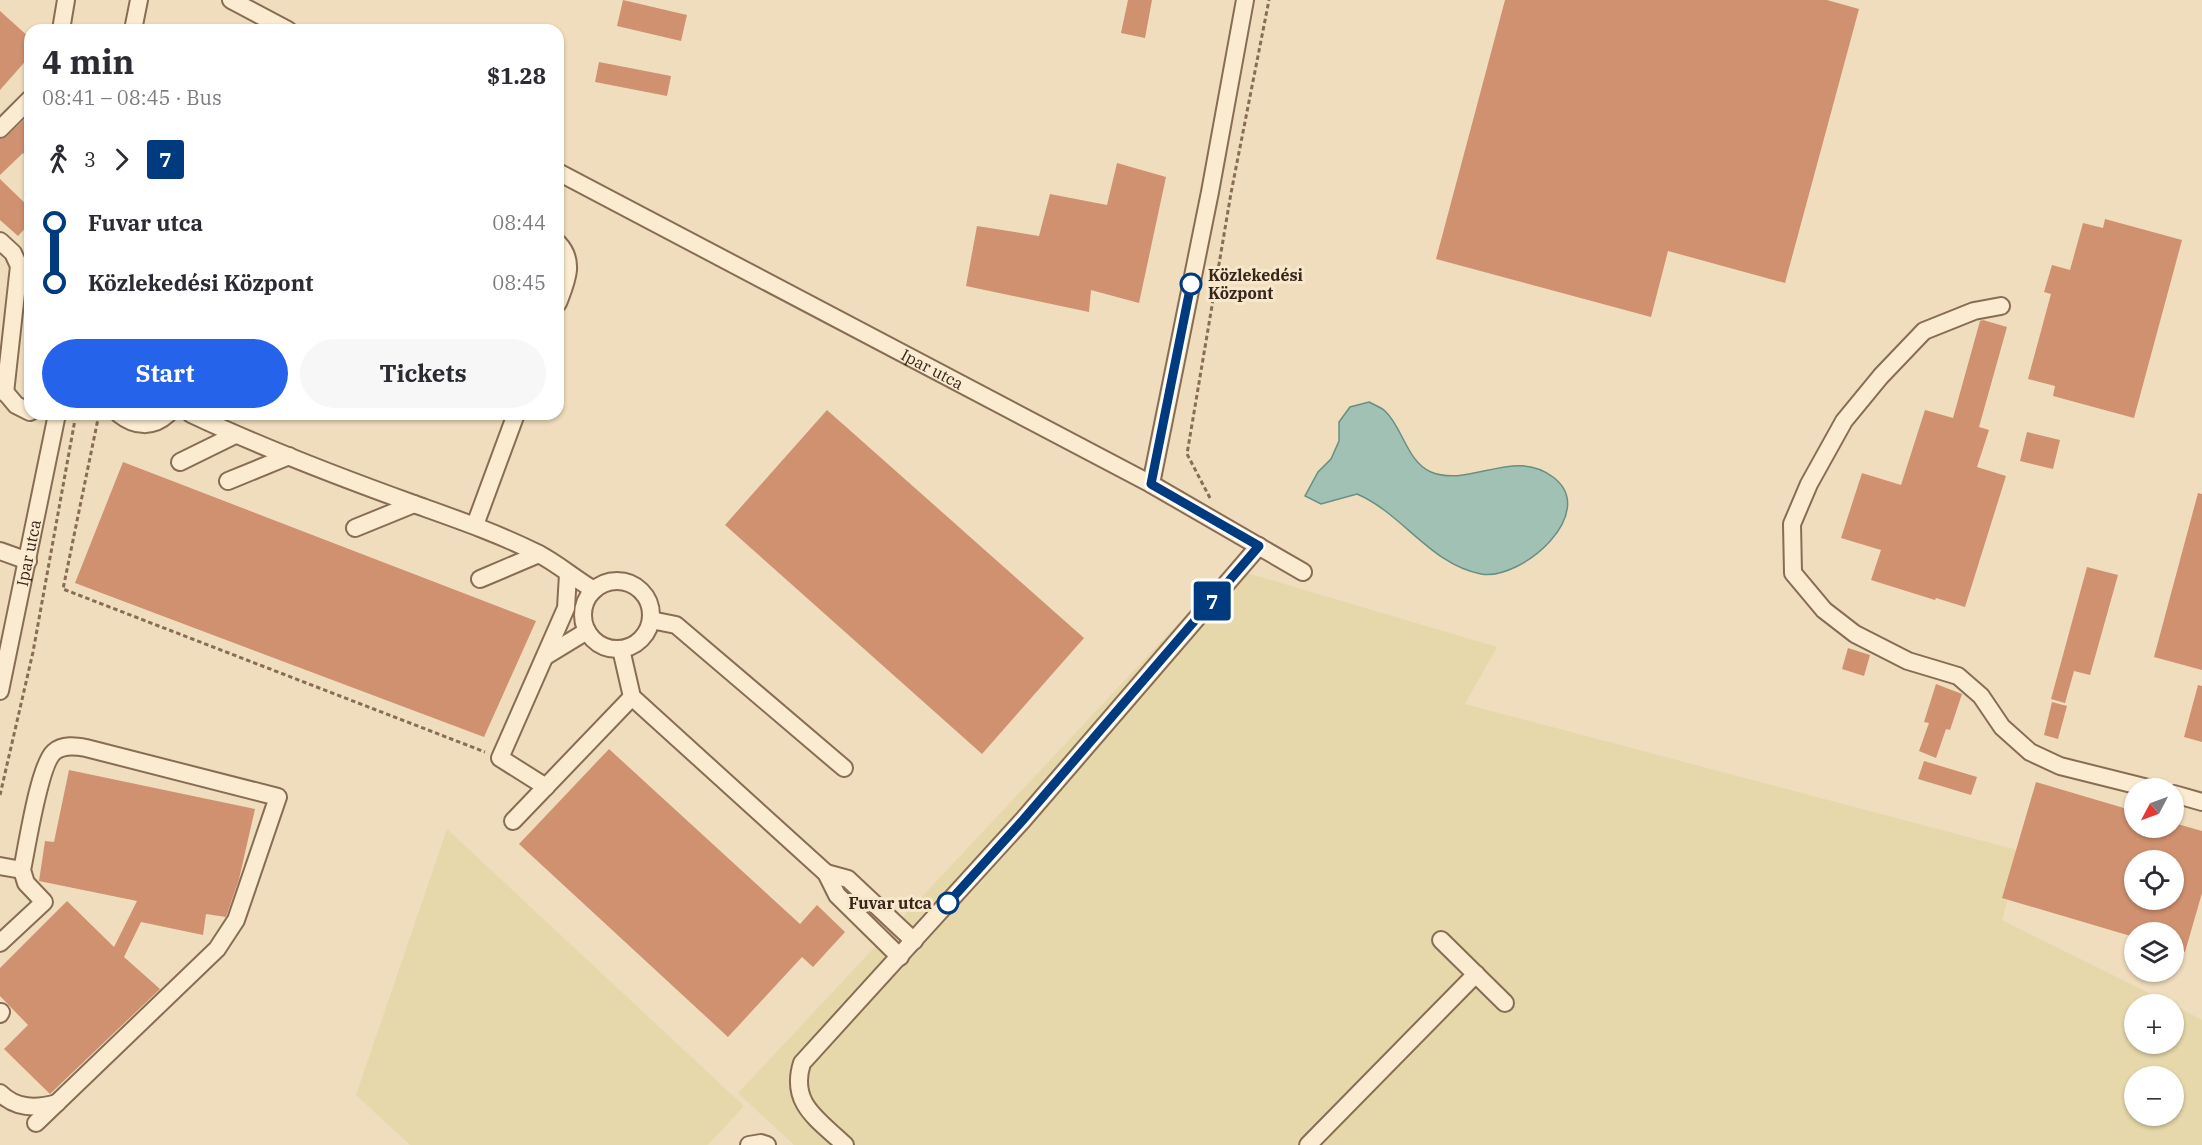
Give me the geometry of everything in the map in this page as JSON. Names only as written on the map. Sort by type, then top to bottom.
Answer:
[{"type":"street","points":[[62,24],[66,0]]},
{"type":"street","points":[[134,24],[139,0]]},
{"type":"street","points":[[231,0],[277,24]]},
{"type":"street","points":[[1151,484],[1210,192],[1245,0]]},
{"type":"street","points":[[0,129],[24,105]]},
{"type":"street","name":"Ipar utca","points":[[564,175],[1151,484],[1303,572]]},
{"type":"street","points":[[0,241],[13,253],[19,266],[2,390],[16,405],[24,409]]},
{"type":"street","points":[[564,251],[568,257],[570,272],[564,288]]},
{"type":"street","points":[[2001,306],[1974,311],[1924,331],[1881,376],[1844,421],[1809,484],[1792,524],[1793,573],[1824,610],[1855,634],[1908,661],[1958,676],[1981,696],[2002,727],[2030,752],[2060,766],[2124,782]]},
{"type":"street","name":"Ipar utca","points":[[0,691],[56,420]]},
{"type":"street","points":[[127,420],[141,424],[160,420]]},
{"type":"street","points":[[204,420],[289,456],[475,525],[539,554],[594,590]]},
{"type":"street","points":[[475,525],[514,420]]},
{"type":"street","points":[[180,462],[235,435]]},
{"type":"street","points":[[228,481],[289,456]]},
{"type":"street","points":[[355,528],[414,504]]},
{"type":"street","points":[[845,1145],[805,1107],[800,1097],[799,1074],[802,1063],[1023,820],[1259,546]]},
{"type":"street","points":[[0,551],[28,561]]},
{"type":"street","points":[[480,579],[539,554]]},
{"type":"street","points":[[546,787],[500,758],[566,608],[568,574]]},
{"type":"street","points":[[614,581],[630,584],[640,589],[651,609],[651,620],[648,631],[632,646],[621,649],[609,648],[599,644],[587,631],[584,609],[594,590],[614,581]]},
{"type":"street","points":[[651,620],[676,625],[844,768]]},
{"type":"street","points":[[546,656],[587,631]]},
{"type":"street","points":[[621,649],[632,696],[826,873],[837,895],[900,957]]},
{"type":"street","points":[[513,821],[632,696]]},
{"type":"street","points":[[0,944],[44,902],[26,883],[22,870],[44,771],[54,752],[74,745],[278,797],[236,920],[217,949],[36,1123]]},
{"type":"street","points":[[2184,798],[2202,802]]},
{"type":"street","points":[[0,866],[22,870]]},
{"type":"street","points":[[826,873],[848,879],[914,941]]},
{"type":"street","points":[[1441,940],[1505,1003]]},
{"type":"street","points":[[1308,1145],[1476,974]]},
{"type":"street","points":[[0,1093],[6,1099],[30,1108],[43,1107],[57,1102]]},
{"type":"street","points":[[749,1145],[761,1143],[767,1145]]},
{"type":"path","points":[[1224,526],[1187,454],[1231,193],[1269,0]]},
{"type":"path","points":[[0,795],[33,652],[75,420]]},
{"type":"path","points":[[98,420],[63,589],[500,758]]},
{"type":"shaded area","points":[[1369,402],[1391,418],[1410,452],[1423,467],[1431,472],[1446,476],[1508,466],[1523,466],[1538,469],[1553,477],[1565,492],[1567,508],[1562,525],[1550,541],[1534,556],[1516,567],[1498,573],[1481,574],[1463,569],[1447,560],[1388,513],[1357,494],[1321,504],[1305,496],[1318,472],[1331,459],[1339,441],[1339,422],[1350,407]]},
{"type":"shaded area","points":[[1230,568],[1497,647],[1465,704],[2021,851],[2002,920],[2151,994],[2124,994],[2124,1054],[2184,1054],[2184,1010],[2202,1020],[2202,1145],[794,1145],[738,1093]]},
{"type":"shaded area","points":[[447,829],[744,1106],[708,1145],[410,1145],[356,1095]]},
{"type":"building","points":[[623,0],[687,15],[681,41],[617,26]]},
{"type":"building","points":[[1128,0],[1152,0],[1145,38],[1121,33]]},
{"type":"building","points":[[1505,0],[1827,0],[1859,9],[1785,283],[1668,251],[1651,317],[1436,259]]},
{"type":"building","points":[[0,11],[24,33],[24,63],[0,90]]},
{"type":"building","points":[[599,62],[671,76],[667,96],[595,82]]},
{"type":"building","points":[[24,120],[24,154],[0,175],[0,139],[7,136]]},
{"type":"building","points":[[1117,163],[1166,177],[1139,303],[1091,290],[1089,312],[966,286],[977,226],[1039,236],[1050,194],[1107,205]]},
{"type":"building","points":[[0,179],[24,202],[24,230],[18,236],[0,220]]},
{"type":"building","points":[[2105,219],[2182,240],[2134,418],[2053,396],[2055,386],[2028,379],[2051,294],[2044,292],[2052,265],[2070,270],[2083,223],[2103,228]]},
{"type":"building","points":[[1980,321],[2007,327],[1979,427],[1989,430],[1977,467],[2006,476],[1965,607],[1871,580],[1881,550],[1841,538],[1862,473],[1901,485],[1925,410],[1953,418]]},
{"type":"building","points":[[827,410],[1084,638],[982,754],[725,525]]},
{"type":"building","points":[[2027,432],[2060,440],[2053,469],[2020,461]]},
{"type":"building","points":[[123,462],[536,621],[484,737],[75,583]]},
{"type":"building","points":[[2198,493],[2202,494],[2202,670],[2154,657]]},
{"type":"building","points":[[2087,567],[2118,575],[2090,675],[2074,671],[2065,703],[2051,699]]},
{"type":"building","points":[[1848,648],[1870,655],[1864,676],[1842,669]]},
{"type":"building","points":[[1936,684],[1962,694],[1950,730],[1946,729],[1936,758],[1919,751],[1929,723],[1924,722]]},
{"type":"building","points":[[2198,685],[2202,686],[2202,742],[2184,737]]},
{"type":"building","points":[[2052,702],[2067,706],[2058,739],[2044,735]]},
{"type":"building","points":[[609,749],[800,924],[817,905],[845,932],[813,967],[802,957],[728,1037],[519,844]]},
{"type":"building","points":[[1924,761],[1977,777],[1971,795],[1918,779]]},
{"type":"building","points":[[69,770],[255,809],[239,879],[226,917],[206,914],[203,935],[141,922],[124,957],[160,989],[50,1094],[4,1049],[28,1025],[0,996],[0,968],[67,901],[114,947],[137,901],[39,881],[45,841],[54,842]]},
{"type":"building","points":[[2036,782],[2124,808],[2124,838],[2184,838],[2184,826],[2202,831],[2202,893],[2185,952],[2184,922],[2124,922],[2124,934],[2002,898]]},
{"type":"bus line","name":"7","points":[[948,903],[1023,820],[1259,546],[1151,484],[1191,284]]},
{"type":"place","name":"Közlekedési Központ","points":[[1191,284]]},
{"type":"place","name":"Fuvar utca","points":[[948,903]]}]
